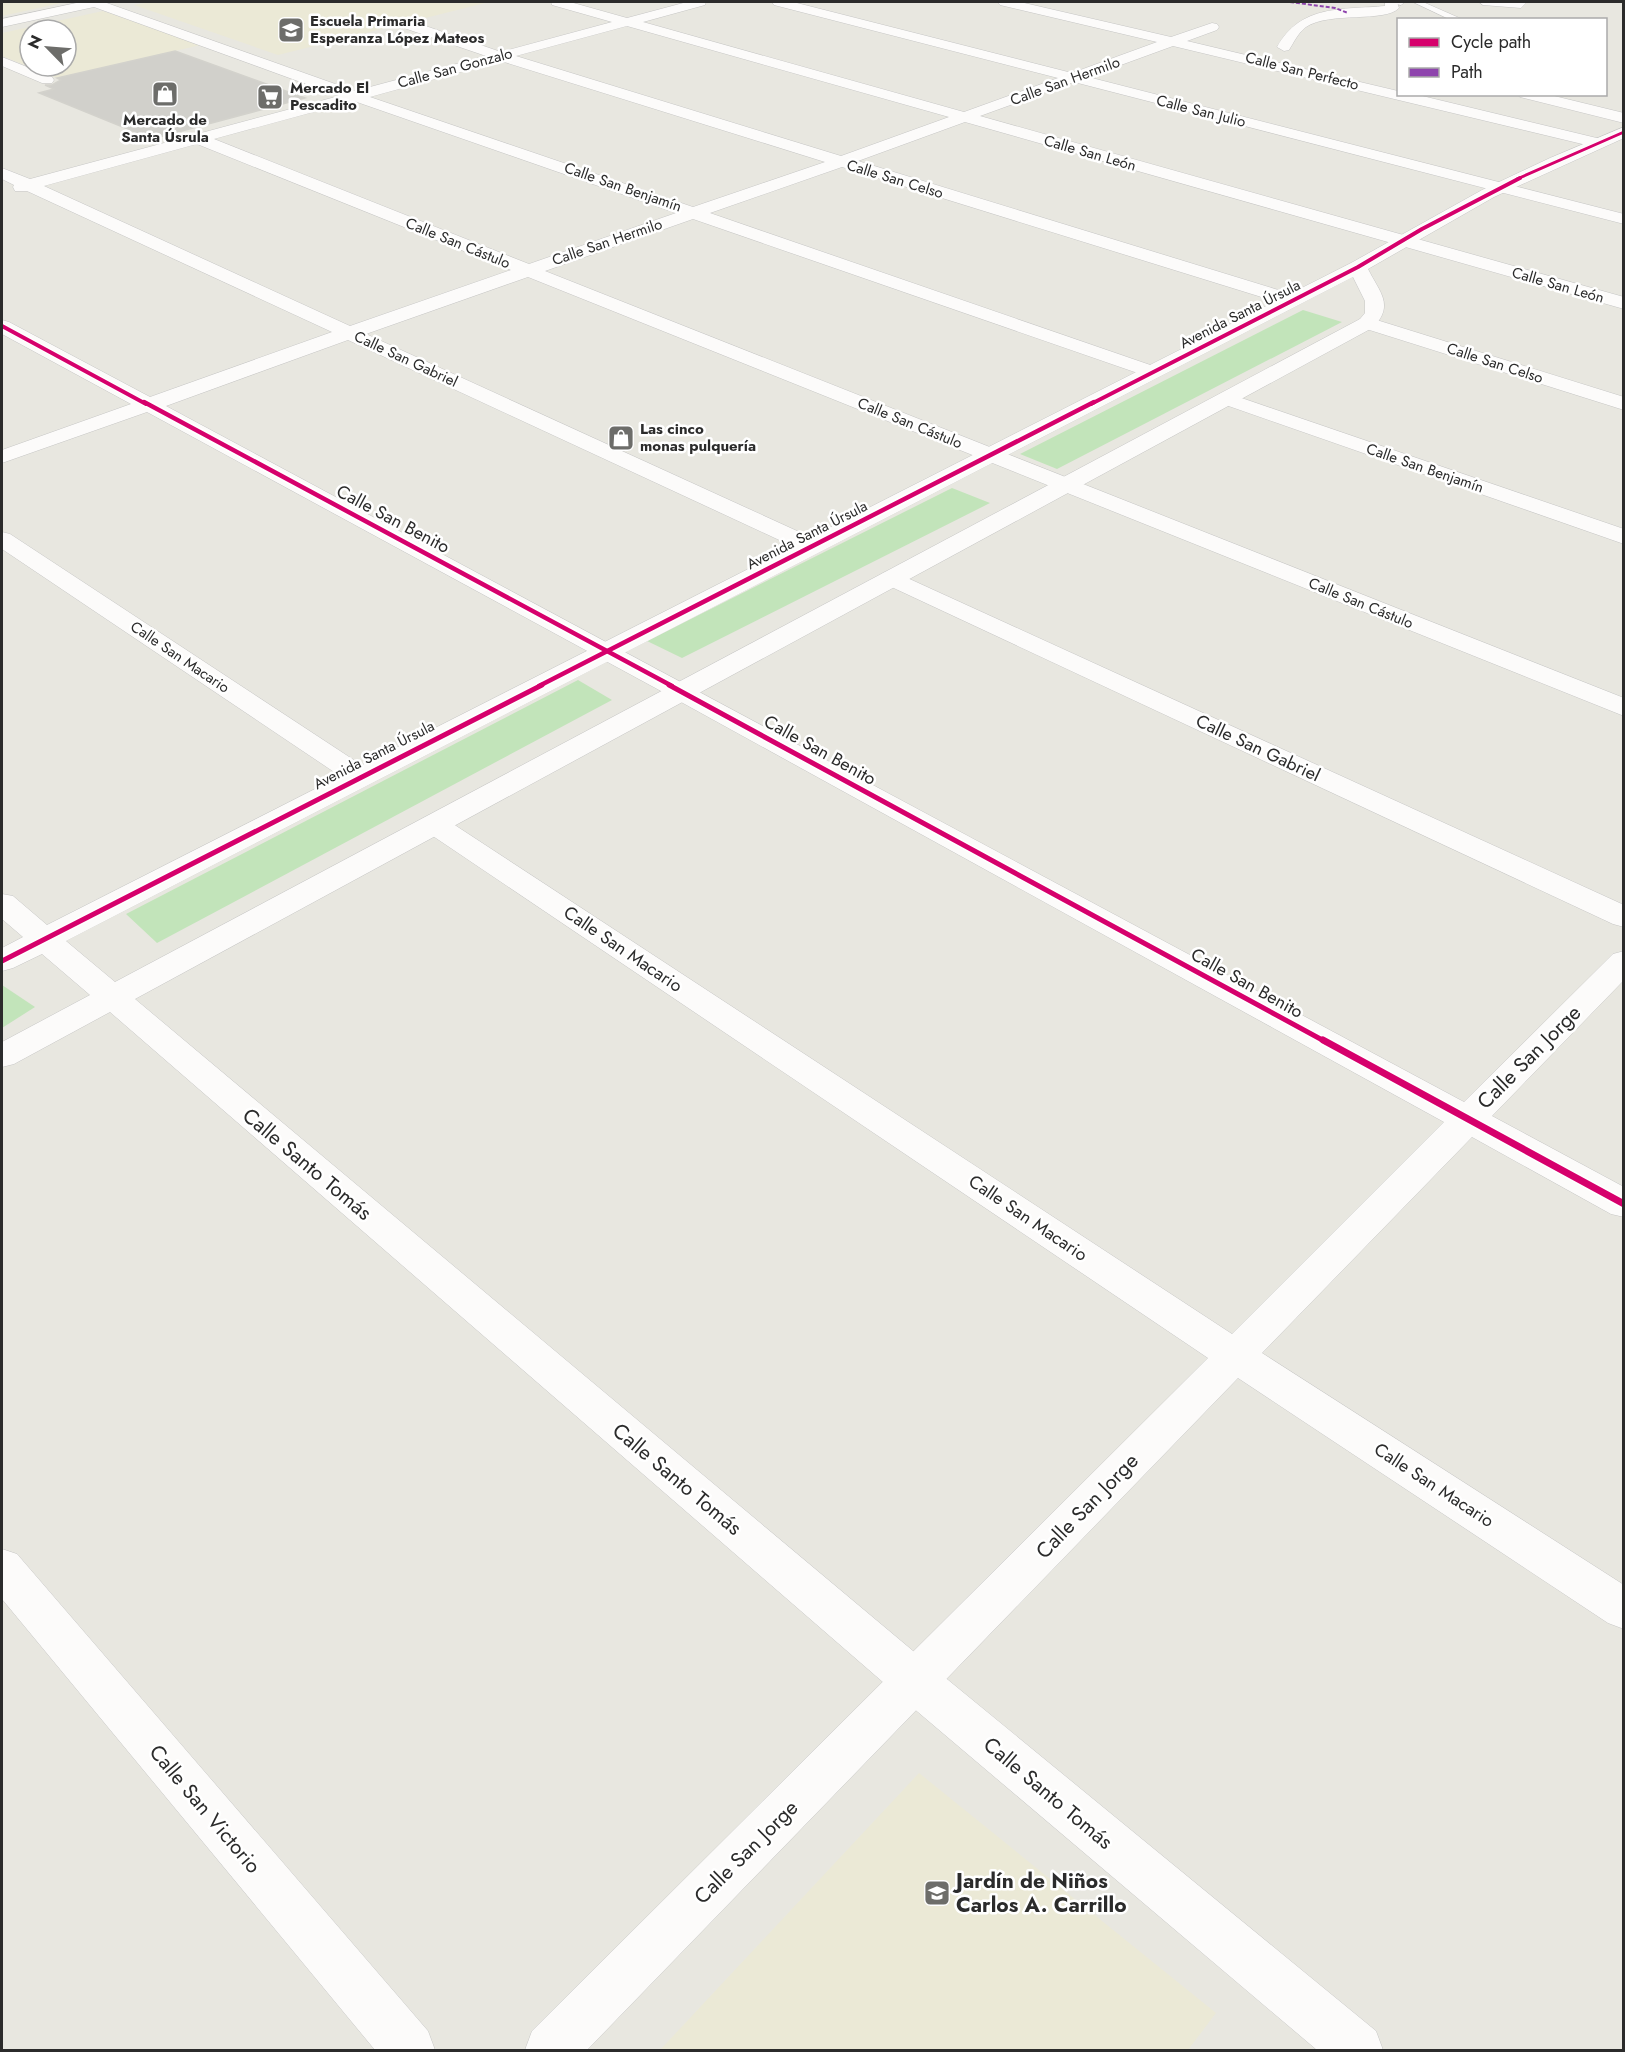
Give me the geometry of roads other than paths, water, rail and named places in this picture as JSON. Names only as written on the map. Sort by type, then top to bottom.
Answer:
[{"type":"street","points":[[2,22],[95,2]]},
{"type":"street","name":"Calle San Benjamín","points":[[95,2],[354,96],[1152,372]]},
{"type":"street","name":"Calle San León","points":[[557,2],[1623,303]]},
{"type":"street","name":"Calle San Gonzalo","points":[[2,192],[700,2]]},
{"type":"street","name":"Calle San Julio","points":[[779,2],[1623,219]]},
{"type":"street","name":"Calle San Perfecto","points":[[1005,2],[1397,94]]},
{"type":"street","points":[[1290,2],[1335,8],[1348,13]]},
{"type":"street","points":[[1284,47],[1286,40],[1305,21],[1348,13],[1388,10],[1392,8],[1391,2]]},
{"type":"street","name":"Calle San Celso","points":[[409,26],[840,162],[1291,300]]},
{"type":"street","name":"Calle San Hermilo","points":[[2,457],[525,270],[840,162],[1212,27]]},
{"type":"street","points":[[1247,58],[1284,47],[1302,53]]},
{"type":"street","points":[[2,61],[47,80]]},
{"type":"street","name":"Calle San Perfecto","points":[[1404,96],[1599,143]]},
{"type":"street","points":[[1534,96],[1623,118]]},
{"type":"street","name":"Avenida Santa Úrsula","points":[[2,961],[359,776],[1358,267],[1401,240],[1500,187],[1623,132]]},
{"type":"street","name":"Calle San Cástulo","points":[[196,138],[1623,708]]},
{"type":"street","name":"Calle San Gabriel","points":[[2,173],[811,546]]},
{"type":"street","points":[[2,1056],[1227,399],[1366,322],[1375,314],[1375,301],[1358,267]]},
{"type":"street","name":"Calle San Celso","points":[[1366,322],[1623,404]]},
{"type":"street","name":"Calle San Benito","points":[[2,326],[681,691],[1623,1204]]},
{"type":"street","name":"Calle San Benjamín","points":[[1227,399],[1623,537]]},
{"type":"street","name":"Calle San Macario","points":[[2,539],[359,776]]},
{"type":"street","name":"Calle San Gabriel","points":[[892,579],[1623,917]]},
{"type":"street","name":"Calle San Macario","points":[[434,824],[1234,1355],[1623,1609]]},
{"type":"street","name":"Calle Santo Tomás","points":[[2,903],[915,1682],[1357,2050]]},
{"type":"street","name":"Calle San Jorge","points":[[551,2050],[1623,962]]},
{"type":"street","name":"Calle San Victorio","points":[[2,1568],[409,2050]]},
{"type":"lane","points":[[1391,2],[1401,2]]},
{"type":"lane","points":[[1417,2],[1455,18]]},
{"type":"lane","points":[[1482,2],[1512,6],[1521,5],[1520,2]]},
{"type":"place","name":"Escuela Primaria Esperanza López Mateos","points":[[291,30]]},
{"type":"place","name":"Mercado de Santa Úsrula","points":[[165,94]]},
{"type":"place","name":"Mercado El Pescadito","points":[[270,97]]},
{"type":"place","name":"Las cinco monas pulquería","points":[[621,438]]},
{"type":"place","name":"Jardín de Niños Carlos A. Carrillo","points":[[937,1893]]}]
